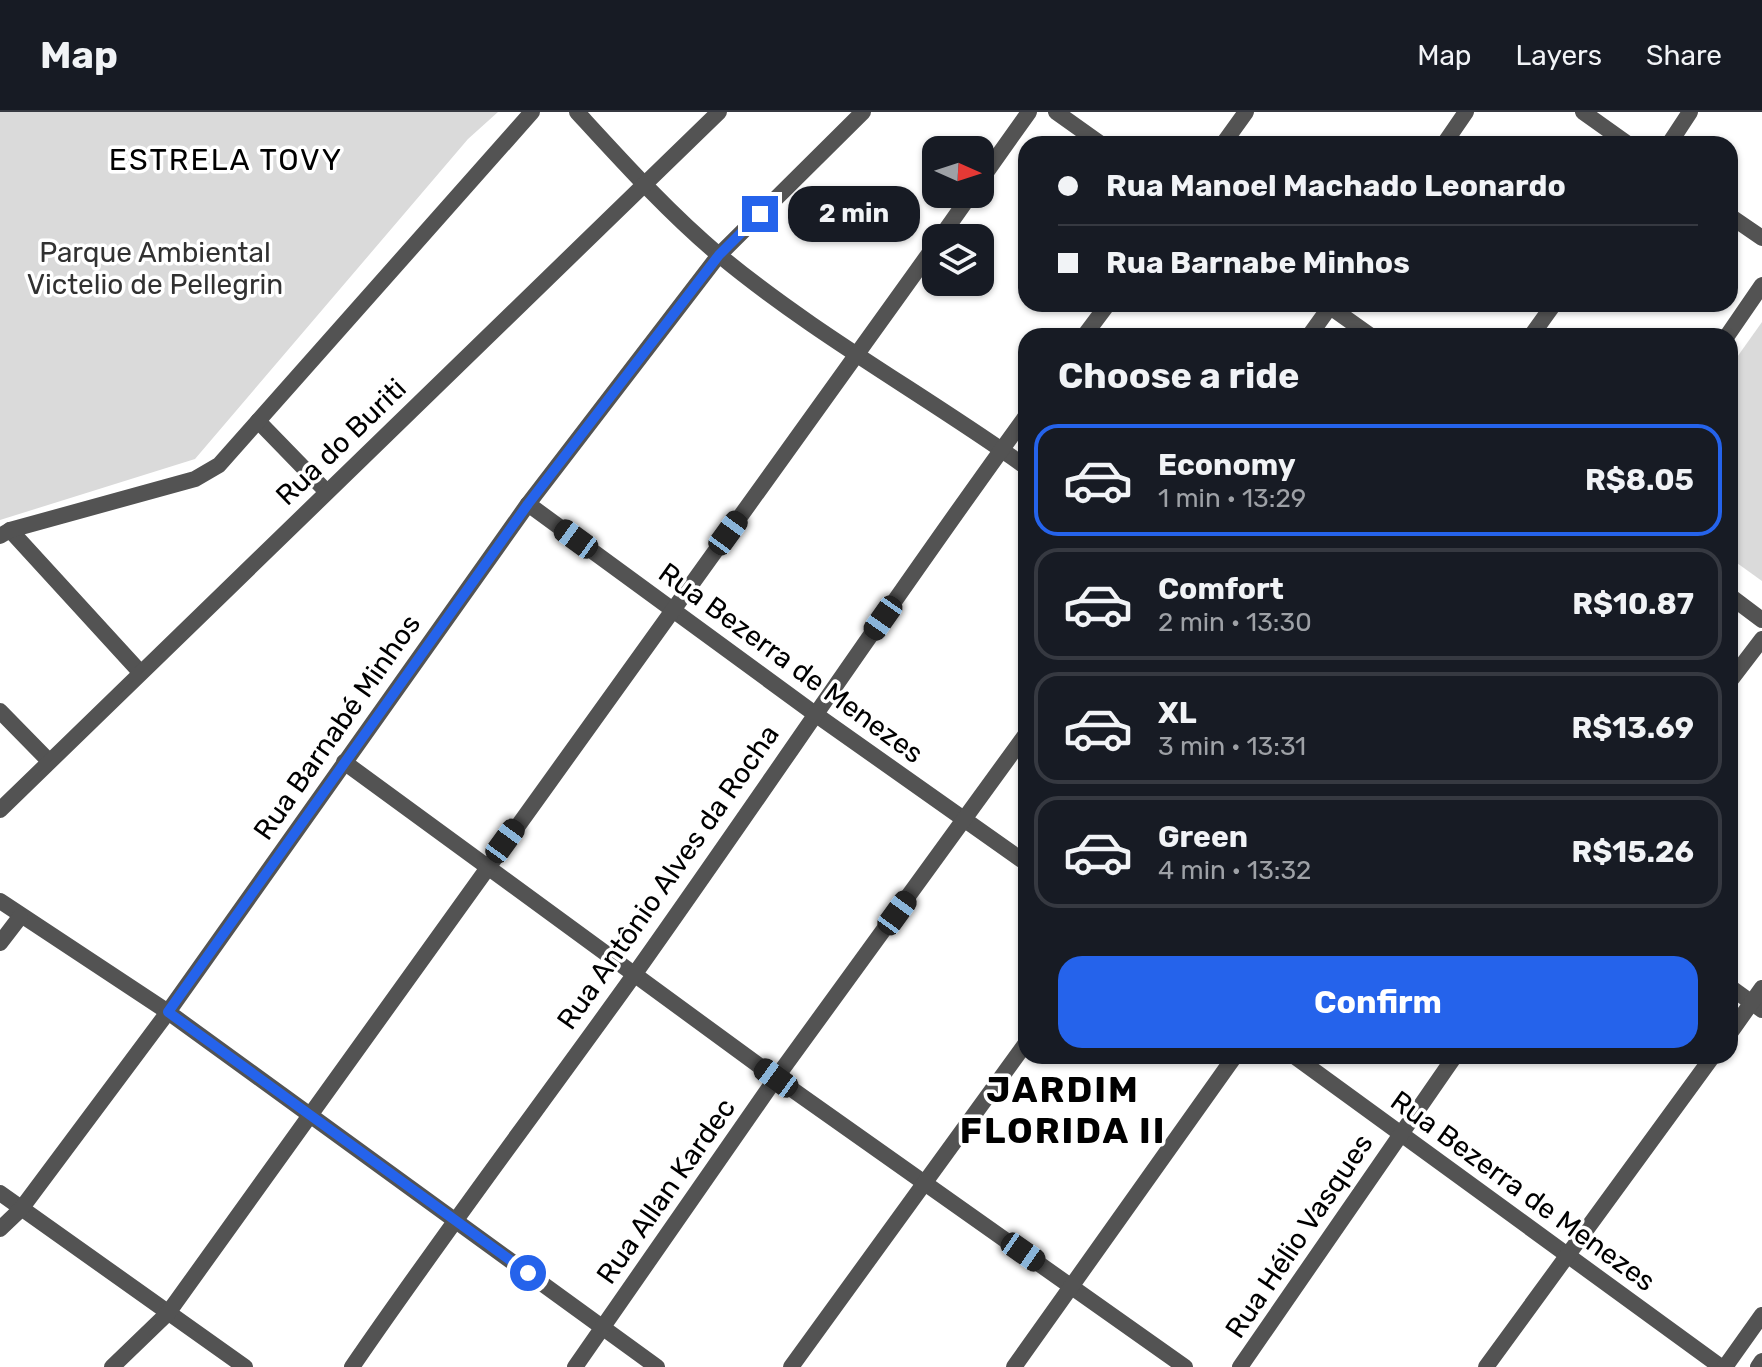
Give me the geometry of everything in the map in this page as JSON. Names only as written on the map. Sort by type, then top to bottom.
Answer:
[{"type":"street","points":[[140,672],[5,533],[195,479],[219,465],[532,112]]},
{"type":"street","points":[[577,112],[644,185],[719,255],[858,354],[1018,461]]},
{"type":"street","name":"Rua do Buriti","points":[[0,810],[719,112]]},
{"type":"street","name":"Rua Barnabé Minhos","points":[[0,1229],[21,1209],[168,1012],[528,504],[719,255],[863,112]]},
{"type":"street","points":[[994,161],[1029,112]]},
{"type":"street","points":[[1056,112],[1090,136]]},
{"type":"street","points":[[1229,136],[1246,112]]},
{"type":"street","points":[[1450,136],[1466,112]]},
{"type":"street","points":[[1583,112],[1617,136]]},
{"type":"street","points":[[1674,136],[1690,112]]},
{"type":"street","points":[[1738,222],[1762,238]]},
{"type":"street","points":[[112,1367],[168,1313],[922,264]]},
{"type":"street","points":[[1732,328],[1762,285]]},
{"type":"street","points":[[1338,312],[1360,328]]},
{"type":"street","points":[[258,421],[327,492]]},
{"type":"street","name":"Rua Antônio Alves da Rocha","points":[[352,1367],[454,1218],[634,974],[1018,427]]},
{"type":"street","name":"Rua Bezerra de Menezes","points":[[528,504],[815,714],[1018,857]]},
{"type":"street","points":[[1738,602],[1762,620]]},
{"type":"street","points":[[1738,670],[1762,639]]},
{"type":"street","points":[[0,711],[49,761]]},
{"type":"street","name":"Rua Allan Kardec","points":[[575,1367],[776,1078],[1018,745]]},
{"type":"street","points":[[344,762],[776,1078],[1185,1367]]},
{"type":"street","points":[[0,901],[168,1012],[657,1367]]},
{"type":"street","points":[[0,943],[20,917]]},
{"type":"street","points":[[1738,1025],[1757,1007],[1762,988]]},
{"type":"street","points":[[1738,993],[1757,1007]]},
{"type":"street","points":[[791,1367],[922,1182],[1018,1054]]},
{"type":"street","points":[[1014,1367],[1229,1064]]},
{"type":"street","name":"Rua Bezerra de Menezes","points":[[1305,1064],[1723,1367]]},
{"type":"street","name":"Rua Hélio Vasques","points":[[1240,1367],[1449,1064]]},
{"type":"street","points":[[1486,1367],[1707,1064]]},
{"type":"street","points":[[0,1193],[245,1367]]},
{"type":"street","points":[[1723,1367],[1762,1315]]},
{"type":"street","points":[[1758,1367],[1762,1361]]},
{"type":"green space","name":"Parque Ambiental Victelio de Pellegrin","points":[[0,112],[498,112],[468,139],[195,459],[0,520]]},
{"type":"green space","points":[[1762,322],[1762,581],[1738,564],[1738,356]]},
{"type":"district","name":"ESTRELA TOVY","points":[[226,160]]},
{"type":"district","name":"JARDIM FLORIDA II","points":[[1063,1110]]},
{"type":"route","points":[[528,1273],[168,1012],[528,504],[719,255],[760,214]]}]
